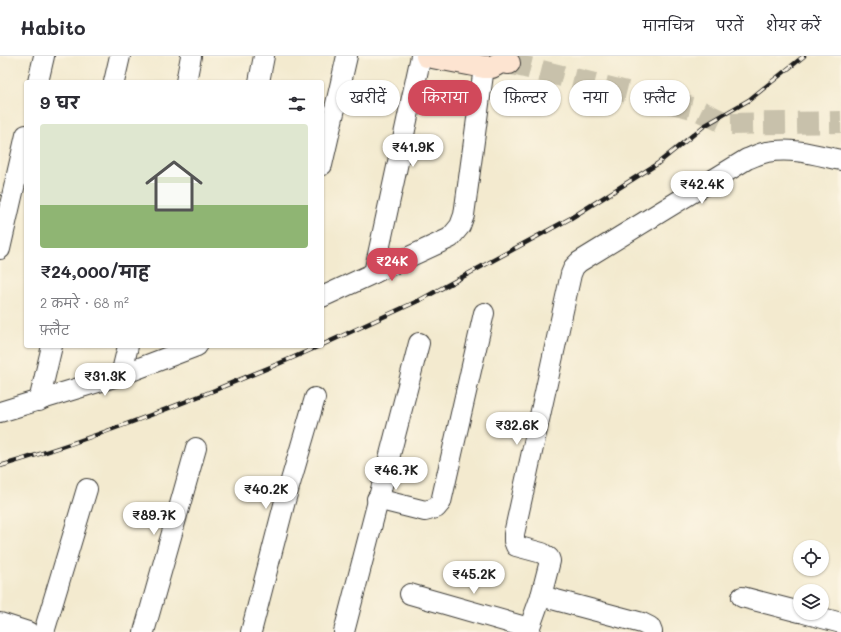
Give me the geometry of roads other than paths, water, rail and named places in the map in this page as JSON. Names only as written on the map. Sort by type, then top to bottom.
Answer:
[{"type":"street","points":[[38,80],[44,56]]},
{"type":"street","points":[[114,80],[120,56]]},
{"type":"street","points":[[186,80],[191,56]]},
{"type":"street","points":[[259,80],[264,56]]},
{"type":"street","points":[[324,156],[347,56]]},
{"type":"street","points":[[374,273],[421,56]]},
{"type":"street","points":[[324,296],[450,238],[460,226],[464,215],[497,62],[427,56]]},
{"type":"street","points":[[0,249],[24,144]]},
{"type":"street","points":[[410,594],[529,630],[541,596],[550,561],[549,558],[542,553],[516,546],[514,534],[571,274],[574,267],[579,262],[746,159],[767,152],[784,150],[803,152],[841,160]]},
{"type":"street","points":[[377,499],[425,511],[436,508],[441,502],[484,313]]},
{"type":"street","points":[[344,632],[377,499],[419,343]]},
{"type":"street","points":[[39,401],[52,348]]},
{"type":"street","points":[[121,375],[128,348]]},
{"type":"street","points":[[0,412],[121,375],[192,348]]},
{"type":"street","points":[[251,632],[285,501],[315,398]]},
{"type":"street","points":[[144,632],[196,448]]},
{"type":"street","points":[[44,632],[87,490]]},
{"type":"street","points":[[541,596],[642,622],[650,627],[652,632]]},
{"type":"street","points":[[742,597],[793,610]]},
{"type":"street","points":[[829,620],[841,623]]},
{"type":"street","points":[[0,623],[28,632]]},
{"type":"tunnel","points":[[509,63],[696,109],[727,124],[841,122]]},
{"type":"railway","points":[[324,344],[420,300],[571,218],[657,164],[704,126],[749,100],[804,56]]},
{"type":"railway","points":[[0,466],[55,449],[135,421],[215,390],[314,348]]}]
